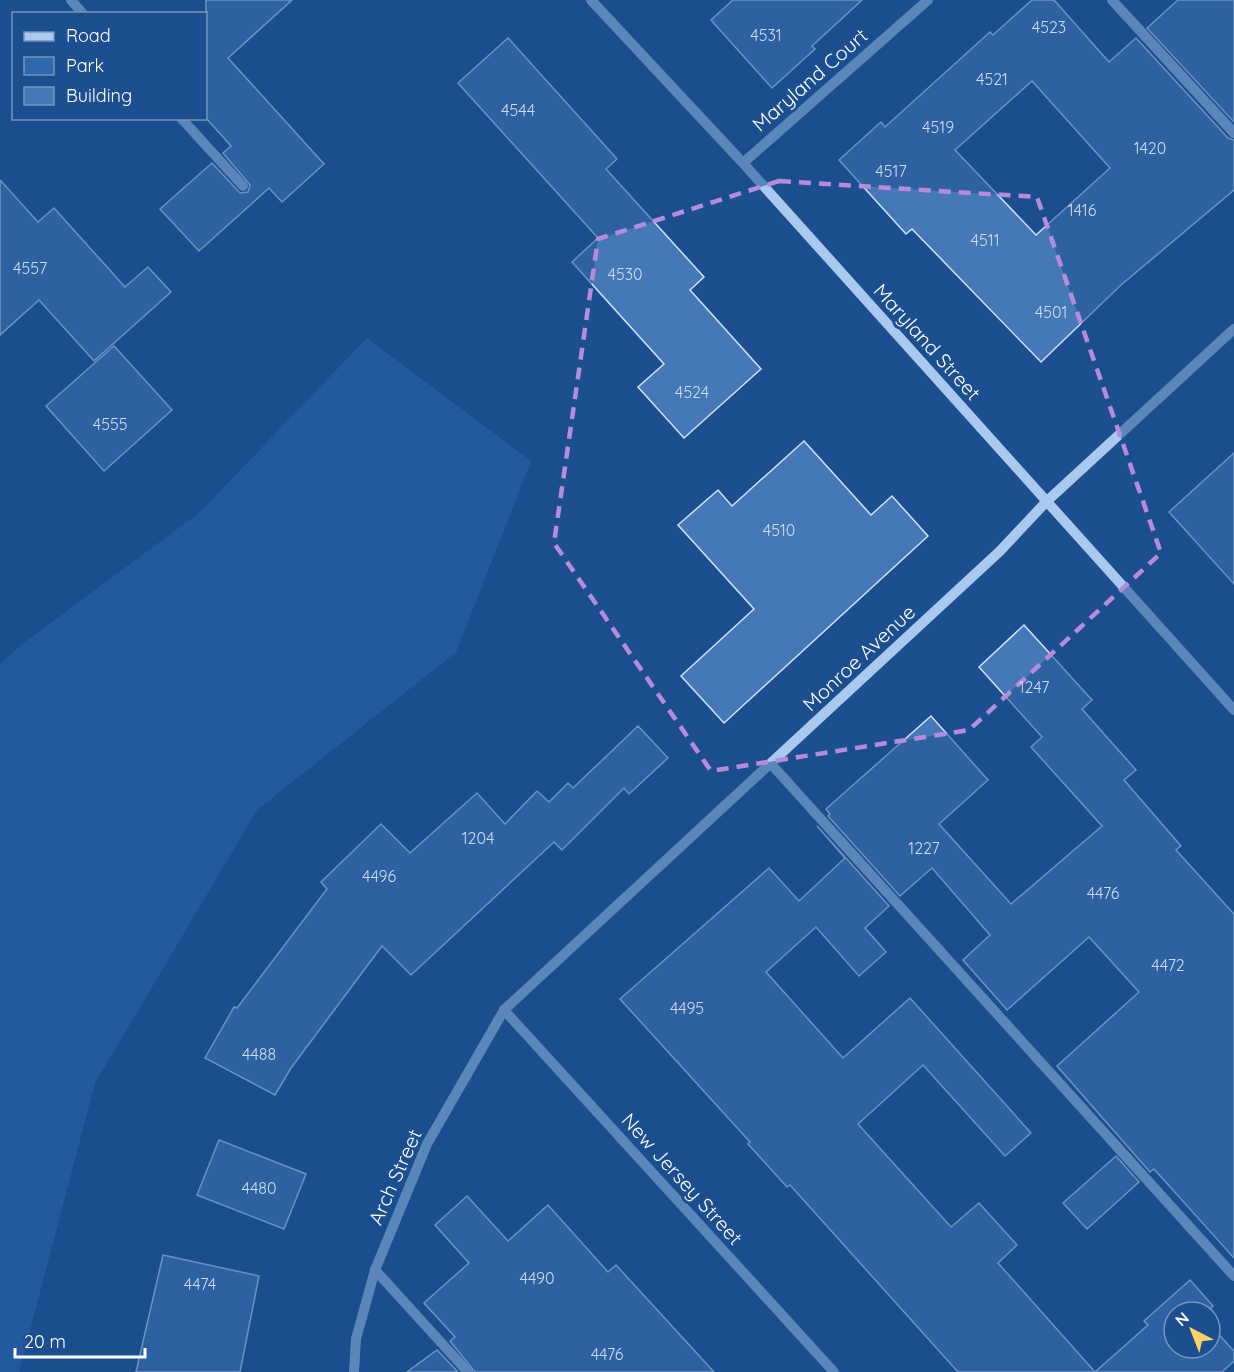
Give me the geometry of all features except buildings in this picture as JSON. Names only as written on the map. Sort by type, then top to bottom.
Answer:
[{"type":"street","points":[[71,0],[81,12]]},
{"type":"street","name":"Maryland Street","points":[[591,0],[742,164],[1234,710]]},
{"type":"street","name":"Maryland Court","points":[[742,164],[928,0]]},
{"type":"street","points":[[1112,0],[1234,133]]},
{"type":"street","points":[[182,120],[243,186]]},
{"type":"street","name":"Monroe Avenue","points":[[504,1010],[1000,551],[1046,502],[1234,329]]},
{"type":"street","points":[[771,764],[1234,1276]]},
{"type":"street","name":"Arch Street","points":[[354,1372],[356,1339],[375,1270],[427,1144],[504,1010]]},
{"type":"street","name":"New Jersey Street","points":[[504,1010],[834,1372]]},
{"type":"street","points":[[375,1270],[468,1372]]},
{"type":"highlighted area","points":[[779,181],[1037,197],[1161,553],[969,730],[711,771],[554,543],[598,239]]},
{"type":"green space","points":[[367,338],[531,461],[456,652],[257,810],[95,1083],[19,1372],[0,1372],[0,664],[25,642],[199,513]]}]
